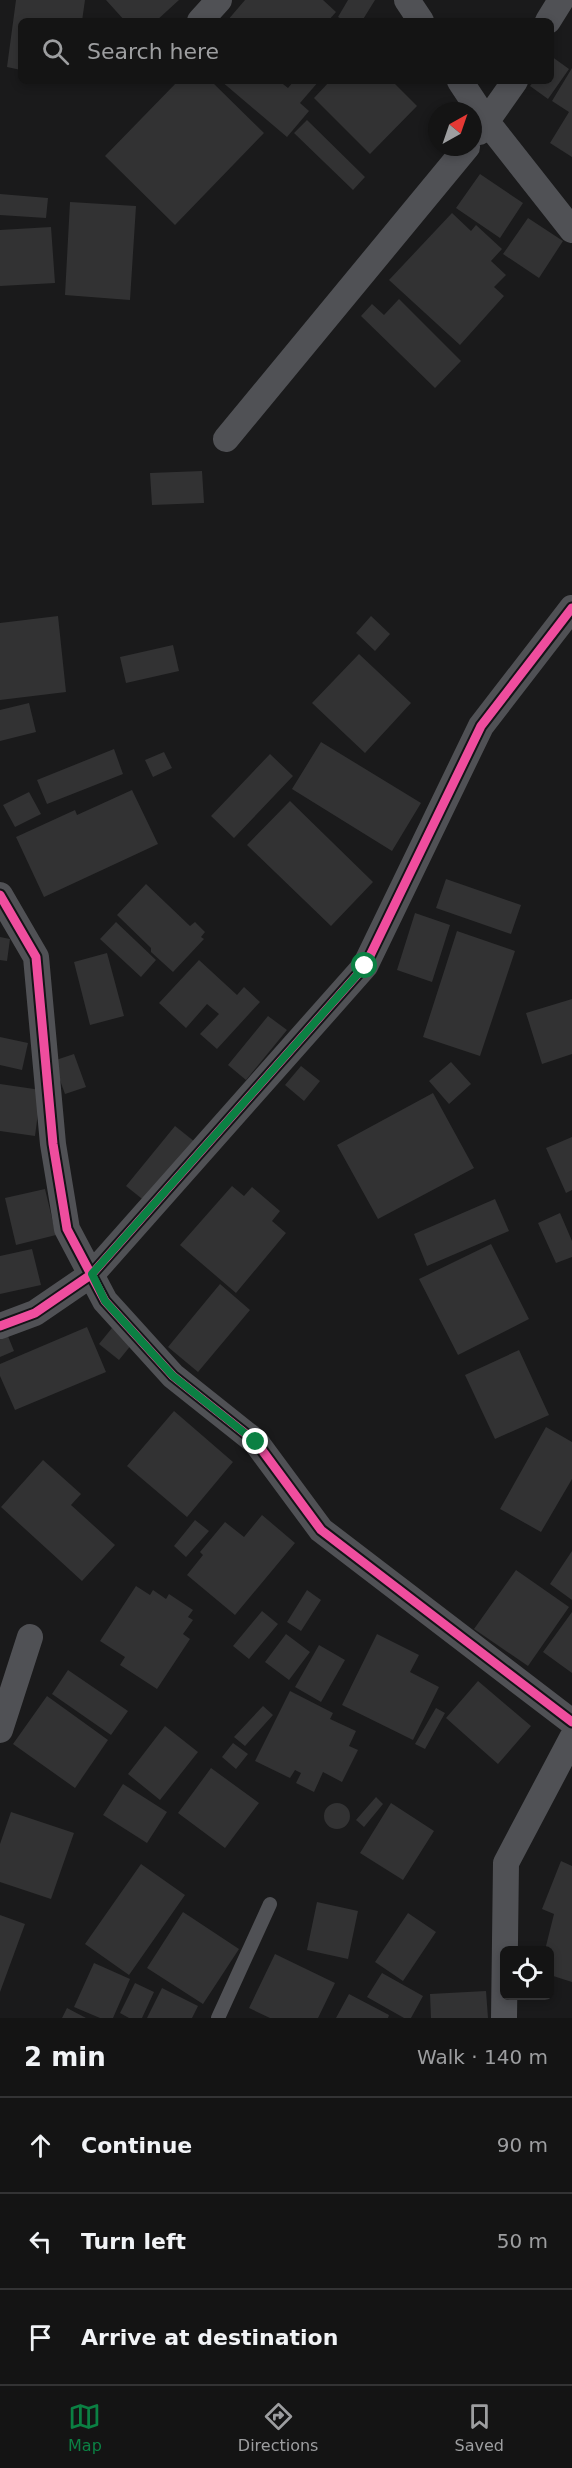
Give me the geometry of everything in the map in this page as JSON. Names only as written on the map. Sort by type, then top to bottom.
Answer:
[{"type":"street","points":[[203,18],[219,0]]},
{"type":"street","points":[[407,0],[418,18]]},
{"type":"street","points":[[550,18],[561,0]]},
{"type":"street","points":[[461,84],[469,102]]},
{"type":"street","points":[[482,127],[513,84]]},
{"type":"street","points":[[482,132],[572,230]]},
{"type":"street","points":[[226,439],[460,156]]},
{"type":"street","points":[[0,1326],[35,1313],[92,1274],[365,966],[481,726],[572,608]]},
{"type":"street","points":[[0,895],[36,957],[53,1144],[67,1229],[105,1301],[173,1376],[256,1442],[321,1530],[572,1722]]},
{"type":"street","points":[[0,1730],[30,1637]]},
{"type":"street","points":[[504,2018],[506,1863],[572,1738]]},
{"type":"lane","points":[[218,2018],[270,1904]]},
{"type":"building","points":[[16,0],[85,0],[82,18],[18,18],[18,69],[7,67]]},
{"type":"building","points":[[106,0],[179,0],[159,18],[122,18]]},
{"type":"building","points":[[245,0],[323,0],[336,12],[331,18],[230,18]]},
{"type":"building","points":[[348,0],[375,0],[364,18],[338,17]]},
{"type":"building","points":[[554,58],[569,69],[548,99],[530,86],[532,84],[554,84]]},
{"type":"building","points":[[572,68],[572,157],[550,143],[569,112],[552,101]]},
{"type":"building","points":[[175,84],[214,84],[264,133],[175,225],[105,156]]},
{"type":"building","points":[[225,84],[283,84],[288,88],[291,84],[316,84],[300,103],[309,111],[287,137]]},
{"type":"building","points":[[327,84],[395,84],[417,106],[370,154],[314,98]]},
{"type":"building","points":[[307,120],[365,177],[353,190],[294,133]]},
{"type":"building","points":[[480,174],[523,203],[500,238],[456,208]]},
{"type":"building","points":[[0,194],[48,198],[46,218],[0,215]]},
{"type":"building","points":[[70,202],[136,206],[130,300],[65,295]]},
{"type":"building","points":[[452,213],[471,231],[476,225],[502,249],[491,261],[506,275],[494,287],[504,296],[460,345],[389,280]]},
{"type":"building","points":[[528,218],[563,241],[539,278],[503,254]]},
{"type":"building","points":[[51,227],[55,283],[0,286],[0,230]]},
{"type":"building","points":[[399,299],[461,361],[435,388],[361,316],[372,304],[384,315]]},
{"type":"building","points":[[202,471],[204,503],[152,505],[150,473]]},
{"type":"building","points":[[58,616],[66,692],[0,700],[0,623]]},
{"type":"building","points":[[371,616],[390,634],[375,651],[356,633]]},
{"type":"building","points":[[173,645],[179,671],[126,683],[120,657]]},
{"type":"building","points":[[359,654],[411,703],[365,753],[312,703]]},
{"type":"building","points":[[29,703],[36,732],[0,741],[0,710]]},
{"type":"building","points":[[321,742],[421,803],[392,851],[292,789]]},
{"type":"building","points":[[114,749],[123,774],[47,804],[37,780]]},
{"type":"building","points":[[164,752],[172,768],[153,777],[145,760]]},
{"type":"building","points":[[270,754],[293,776],[234,838],[211,816]]},
{"type":"building","points":[[132,790],[158,844],[44,897],[16,837],[75,810],[77,815]]},
{"type":"building","points":[[29,792],[41,814],[15,827],[3,805]]},
{"type":"building","points":[[290,801],[373,882],[331,926],[247,845]]},
{"type":"building","points":[[446,879],[521,905],[511,934],[436,908]]},
{"type":"building","points":[[146,884],[190,926],[195,922],[205,932],[201,937],[204,939],[173,972],[117,915]]},
{"type":"building","points":[[415,913],[450,925],[432,982],[397,970]]},
{"type":"building","points":[[116,922],[156,960],[141,977],[100,939]]},
{"type":"building","points":[[457,931],[515,951],[480,1056],[423,1037]]},
{"type":"building","points":[[0,937],[10,939],[7,961],[0,960]]},
{"type":"building","points":[[107,953],[124,1016],[90,1025],[74,962]]},
{"type":"building","points":[[199,960],[237,995],[244,987],[260,1002],[217,1049],[200,1034],[219,1014],[207,1004],[186,1028],[159,1003]]},
{"type":"building","points":[[572,999],[572,1054],[542,1064],[526,1013]]},
{"type":"building","points":[[268,1016],[287,1030],[246,1080],[228,1065]]},
{"type":"building","points":[[0,1037],[28,1043],[22,1070],[0,1065]]},
{"type":"building","points":[[74,1054],[86,1087],[65,1094],[53,1061]]},
{"type":"building","points":[[451,1062],[471,1084],[449,1104],[429,1081]]},
{"type":"building","points":[[301,1066],[320,1081],[304,1101],[285,1085]]},
{"type":"building","points":[[0,1084],[41,1090],[35,1136],[0,1131]]},
{"type":"building","points":[[433,1093],[474,1168],[378,1219],[337,1145]]},
{"type":"building","points":[[175,1126],[195,1142],[146,1202],[126,1186]]},
{"type":"building","points":[[572,1137],[572,1190],[566,1193],[546,1148]]},
{"type":"building","points":[[232,1186],[244,1196],[252,1187],[280,1211],[272,1221],[286,1233],[236,1293],[180,1245]]},
{"type":"building","points":[[45,1189],[56,1235],[16,1245],[5,1198]]},
{"type":"building","points":[[495,1199],[509,1231],[427,1266],[414,1234]]},
{"type":"building","points":[[560,1213],[572,1241],[572,1257],[556,1263],[538,1223]]},
{"type":"building","points":[[491,1244],[529,1319],[458,1355],[419,1279]]},
{"type":"building","points":[[32,1249],[41,1285],[0,1294],[0,1256]]},
{"type":"building","points":[[220,1284],[250,1310],[198,1372],[168,1347]]},
{"type":"building","points":[[87,1327],[106,1372],[15,1410],[0,1376],[0,1364]]},
{"type":"building","points":[[112,1328],[132,1344],[119,1360],[99,1344]]},
{"type":"building","points":[[5,1329],[14,1351],[0,1357],[0,1332]]},
{"type":"building","points":[[519,1350],[549,1415],[495,1439],[465,1375]]},
{"type":"building","points":[[174,1411],[233,1462],[187,1517],[127,1466]]},
{"type":"building","points":[[546,1427],[572,1442],[572,1479],[541,1532],[500,1509]]},
{"type":"building","points":[[43,1460],[81,1494],[71,1505],[115,1545],[82,1581],[1,1507]]},
{"type":"building","points":[[262,1515],[295,1543],[235,1615],[187,1575],[203,1555],[200,1552],[225,1522],[244,1537]]},
{"type":"building","points":[[195,1520],[209,1531],[186,1557],[174,1546]]},
{"type":"building","points":[[572,1551],[572,1600],[550,1584]]},
{"type":"building","points":[[516,1570],[569,1607],[528,1666],[474,1629]]},
{"type":"building","points":[[136,1586],[150,1595],[153,1590],[166,1599],[169,1594],[193,1610],[188,1617],[193,1620],[183,1634],[190,1639],[157,1689],[120,1665],[125,1657],[100,1641]]},
{"type":"building","points":[[307,1590],[321,1600],[301,1631],[287,1622]]},
{"type":"building","points":[[262,1611],[278,1624],[249,1659],[233,1646]]},
{"type":"building","points":[[572,1612],[572,1673],[543,1652]]},
{"type":"building","points":[[286,1634],[310,1652],[289,1680],[265,1662]]},
{"type":"building","points":[[377,1634],[419,1655],[410,1672],[439,1687],[413,1740],[342,1705]]},
{"type":"building","points":[[319,1645],[345,1660],[321,1702],[295,1687]]},
{"type":"building","points":[[68,1670],[128,1711],[111,1735],[52,1694]]},
{"type":"building","points":[[478,1681],[531,1726],[498,1764],[446,1718]]},
{"type":"building","points":[[290,1691],[333,1713],[330,1719],[356,1731],[349,1746],[358,1750],[342,1782],[323,1772],[314,1792],[296,1783],[301,1773],[295,1770],[290,1778],[255,1761]]},
{"type":"building","points":[[47,1696],[108,1740],[75,1788],[13,1744]]},
{"type":"building","points":[[263,1706],[273,1715],[245,1746],[234,1737]]},
{"type":"building","points":[[436,1708],[445,1713],[425,1749],[415,1744]]},
{"type":"building","points":[[165,1726],[198,1752],[160,1800],[128,1774]]},
{"type":"building","points":[[233,1743],[248,1754],[236,1769],[222,1757]]},
{"type":"building","points":[[211,1768],[259,1803],[225,1848],[178,1813]]},
{"type":"building","points":[[123,1784],[167,1812],[147,1843],[103,1815]]},
{"type":"building","points":[[376,1797],[383,1804],[364,1827],[356,1820]]},
{"type":"building","points":[[337,1803],[346,1807],[350,1816],[346,1825],[337,1829],[328,1825],[324,1816],[328,1807]]},
{"type":"building","points":[[391,1803],[434,1831],[403,1880],[360,1853]]},
{"type":"building","points":[[11,1812],[74,1833],[51,1899],[0,1882],[0,1844]]},
{"type":"building","points":[[561,1861],[572,1866],[572,1982],[554,1976],[554,1946],[546,1946],[554,1914],[542,1909]]},
{"type":"building","points":[[141,1864],[185,1895],[129,1975],[85,1944]]},
{"type":"building","points":[[317,1902],[358,1911],[348,1959],[307,1950]]},
{"type":"building","points":[[183,1912],[239,1949],[203,2004],[147,1968]]},
{"type":"building","points":[[408,1913],[436,1932],[403,1981],[375,1962]]},
{"type":"building","points":[[0,1915],[25,1924],[0,1992]]},
{"type":"building","points":[[275,1954],[335,1983],[318,2018],[270,2018],[249,2008]]},
{"type":"building","points":[[94,1963],[130,1979],[113,2018],[100,2018],[74,2007]]},
{"type":"building","points":[[382,1973],[423,1996],[411,2018],[404,2018],[367,1997]]},
{"type":"building","points":[[135,1983],[154,1992],[142,2018],[129,2018],[120,2013]]},
{"type":"building","points":[[162,1988],[198,2006],[192,2018],[147,2018]]},
{"type":"building","points":[[486,1991],[488,2018],[431,2018],[430,1994]]},
{"type":"building","points":[[349,1994],[389,2015],[388,2018],[336,2018]]},
{"type":"building","points":[[67,2008],[86,2018],[62,2018]]},
{"type":"cycle path","points":[[0,1326],[35,1313],[92,1274],[365,966],[481,726],[572,608]]},
{"type":"cycle path","points":[[0,895],[36,957],[53,1144],[67,1229],[105,1301],[173,1376],[256,1442],[321,1530],[572,1722]]},
{"type":"route","points":[[256,1442],[173,1376],[105,1301],[92,1274],[365,966]]}]
